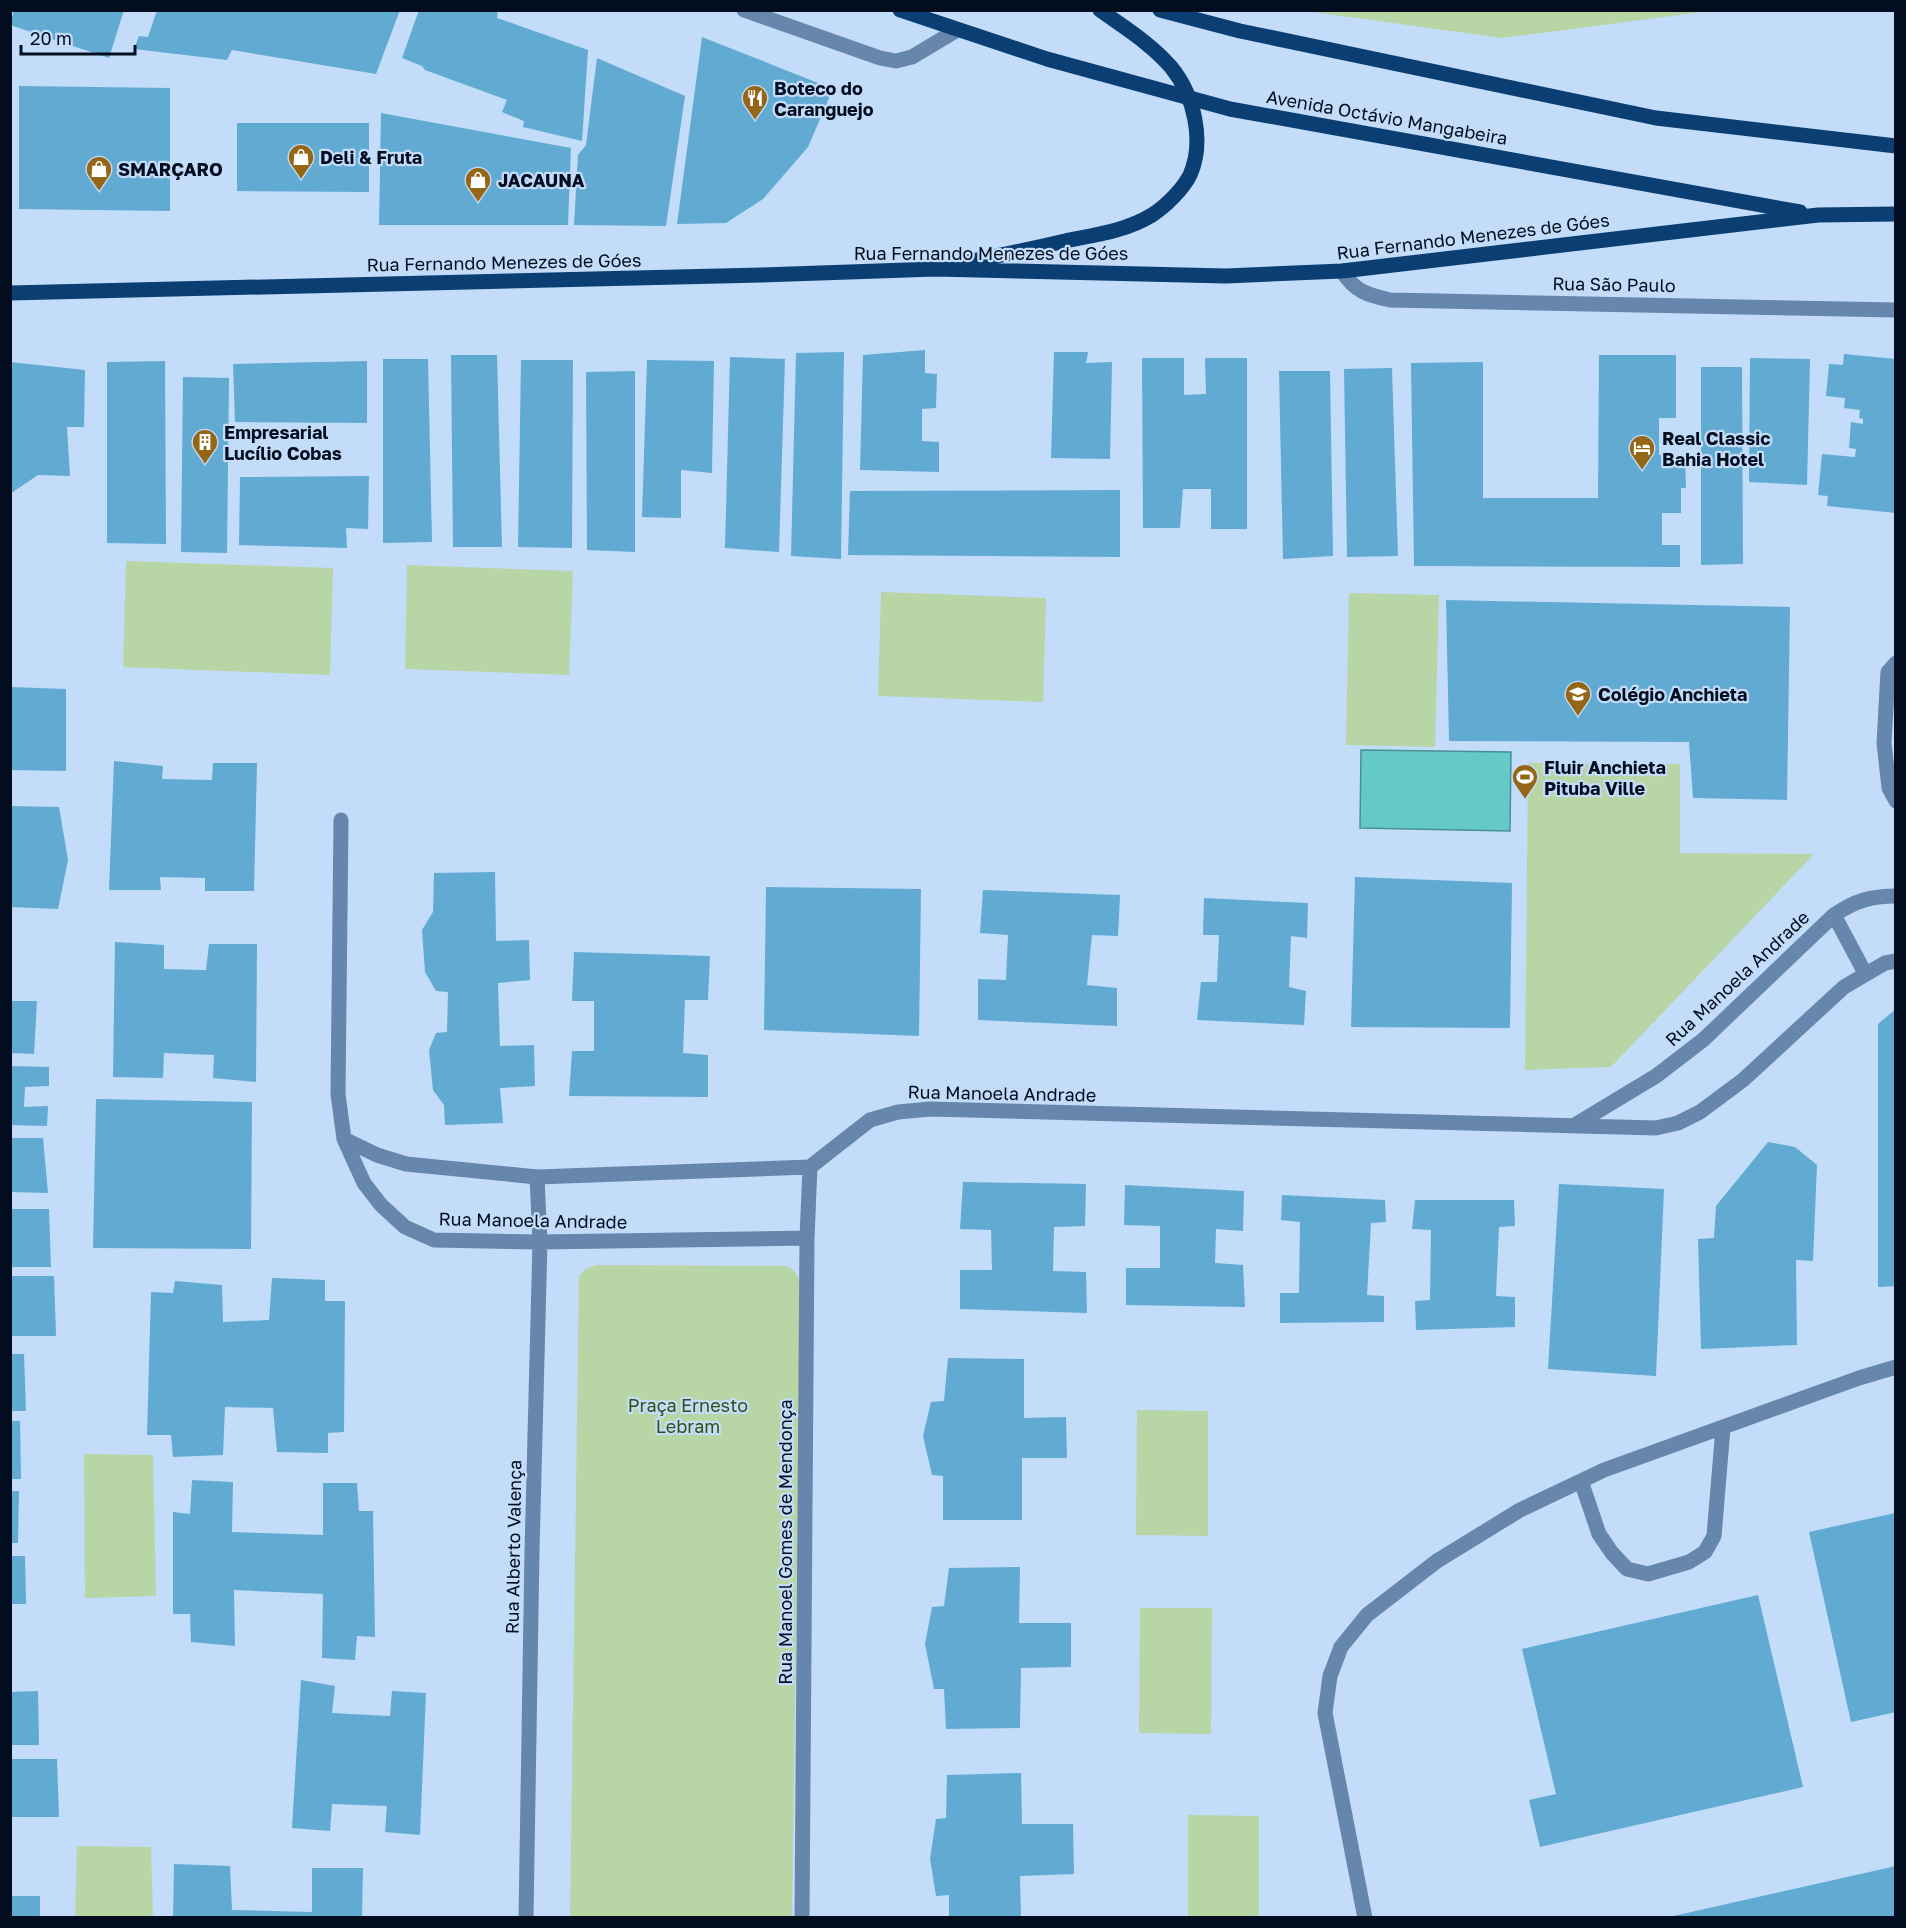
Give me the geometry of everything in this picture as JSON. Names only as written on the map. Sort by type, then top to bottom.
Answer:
[{"type":"main road","name":"Avenida Octávio Mangabeira","points":[[900,10],[1047,59],[1230,109],[1818,215]]},
{"type":"main road","points":[[936,269],[1119,230],[1153,214],[1173,197],[1190,176],[1196,146],[1196,130],[1189,98],[1172,69],[1151,47],[1100,10]]},
{"type":"main road","points":[[1160,10],[1240,31],[1656,118],[1896,146]]},
{"type":"main road","name":"Rua Fernando Menezes de Góes","points":[[10,293],[704,277],[936,269],[1226,276],[1342,271],[1818,215],[1896,214]]},
{"type":"street","points":[[744,10],[880,58],[896,61],[912,57],[957,30]]},
{"type":"street","name":"Rua São Paulo","points":[[1342,271],[1350,284],[1367,295],[1390,300],[1896,310]]},
{"type":"street","points":[[1896,663],[1888,672],[1884,743],[1889,788],[1896,801]]},
{"type":"street","name":"Rua Manoela Andrade","points":[[340,820],[338,1094],[344,1139],[364,1183],[381,1205],[405,1227],[434,1240],[540,1242],[807,1238]]},
{"type":"street","name":"Rua Manoela Andrade","points":[[1575,1125],[1656,1076],[1703,1040],[1834,915],[1852,902],[1880,896],[1896,896]]},
{"type":"street","name":"Rua Manoela Andrade","points":[[1834,915],[1865,973]]},
{"type":"street","name":"Rua Manoela Andrade","points":[[810,1167],[870,1120],[898,1112],[930,1109],[1656,1128],[1678,1124],[1700,1112],[1743,1080],[1844,987],[1885,963],[1896,961]]},
{"type":"street","points":[[344,1139],[377,1155],[406,1164],[537,1177],[810,1167]]},
{"type":"street","name":"Rua Manoel Gomes de Mendonça","points":[[801,1917],[807,1238],[810,1167]]},
{"type":"street","name":"Rua Alberto Valença","points":[[526,1917],[532,1539],[540,1242],[537,1177]]},
{"type":"street","points":[[1365,1917],[1324,1713],[1330,1676],[1341,1647],[1367,1615],[1437,1561],[1520,1510],[1604,1470],[1859,1378],[1896,1367]]},
{"type":"street","points":[[1581,1481],[1599,1534],[1627,1569],[1648,1574],[1689,1562],[1705,1552],[1714,1536],[1723,1428]]},
{"type":"green space","points":[[1305,10],[1710,11],[1502,38]]},
{"type":"green space","points":[[126,561],[333,568],[330,675],[123,667]]},
{"type":"green space","points":[[407,565],[573,571],[569,675],[405,669]]},
{"type":"green space","points":[[881,592],[1046,598],[1043,702],[878,696]]},
{"type":"green space","points":[[1349,593],[1439,595],[1435,747],[1346,745]]},
{"type":"green space","points":[[1528,763],[1680,764],[1680,853],[1814,854],[1611,1067],[1525,1070]]},
{"type":"green space","name":"Praça Ernesto Lebram","points":[[597,1265],[787,1266],[795,1272],[801,1283],[792,1917],[570,1918],[579,1276],[587,1268]]},
{"type":"green space","points":[[1137,1410],[1208,1411],[1208,1536],[1136,1535]]},
{"type":"green space","points":[[84,1454],[153,1455],[156,1596],[85,1598]]},
{"type":"green space","points":[[1140,1608],[1212,1608],[1211,1734],[1139,1733]]},
{"type":"green space","points":[[1188,1815],[1259,1816],[1259,1917],[1188,1917]]},
{"type":"green space","points":[[77,1846],[151,1847],[153,1917],[75,1917]]},
{"type":"shaded area","points":[[1361,750],[1511,752],[1510,831],[1360,828]]},
{"type":"building","points":[[14,10],[124,10],[109,58],[10,25]]},
{"type":"building","points":[[157,10],[400,10],[376,74],[232,50],[227,60],[134,49],[139,36],[148,37]]},
{"type":"building","points":[[419,10],[498,10],[497,18],[588,50],[582,141],[523,127],[524,121],[502,112],[507,100],[425,70],[422,66],[402,58]]},
{"type":"building","name":"Boteco do Caranguejo","points":[[702,37],[833,89],[808,147],[763,199],[726,223],[677,224]]},
{"type":"building","points":[[597,58],[685,96],[666,226],[574,225],[578,155],[586,145]]},
{"type":"building","points":[[19,86],[170,88],[170,211],[19,209]]},
{"type":"building","points":[[381,113],[571,148],[568,225],[379,225]]},
{"type":"building","points":[[237,123],[369,123],[369,192],[237,191]]},
{"type":"building","points":[[925,350],[925,373],[937,374],[936,408],[922,409],[922,441],[939,442],[939,472],[860,470],[863,355]]},
{"type":"building","points":[[844,352],[841,559],[791,556],[796,353]]},
{"type":"building","points":[[1054,352],[1088,352],[1086,363],[1112,362],[1110,459],[1051,458]]},
{"type":"building","points":[[1844,354],[1896,359],[1896,513],[1827,506],[1828,496],[1818,495],[1822,454],[1855,457],[1856,449],[1849,448],[1851,422],[1863,424],[1863,419],[1859,418],[1860,410],[1844,408],[1845,398],[1826,396],[1829,364],[1843,365]]},
{"type":"building","points":[[451,355],[497,355],[502,547],[453,547]]},
{"type":"building","name":"Real Classic Bahia Hotel","points":[[1599,355],[1676,355],[1676,418],[1659,418],[1659,455],[1685,455],[1686,488],[1681,488],[1681,513],[1662,513],[1662,545],[1680,545],[1680,567],[1414,566],[1411,363],[1483,362],[1483,498],[1598,498]]},
{"type":"building","points":[[730,357],[785,359],[779,552],[725,548]]},
{"type":"building","points":[[1142,358],[1184,358],[1184,395],[1206,394],[1205,358],[1247,358],[1247,529],[1211,529],[1211,489],[1183,489],[1180,528],[1143,528]]},
{"type":"building","points":[[1750,358],[1810,359],[1807,485],[1749,482]]},
{"type":"building","points":[[383,359],[428,359],[432,542],[383,543]]},
{"type":"building","points":[[521,360],[573,360],[572,548],[518,547]]},
{"type":"building","points":[[647,360],[714,361],[712,473],[681,470],[681,518],[642,517]]},
{"type":"building","points":[[165,361],[166,544],[107,543],[107,362]]},
{"type":"building","points":[[367,361],[367,423],[235,422],[233,364]]},
{"type":"building","points":[[10,362],[85,370],[84,427],[67,427],[70,476],[38,475],[10,494]]},
{"type":"building","points":[[1701,367],[1742,367],[1743,564],[1701,565]]},
{"type":"building","points":[[1392,368],[1398,556],[1347,557],[1344,369]]},
{"type":"building","points":[[635,371],[635,552],[587,550],[586,372]]},
{"type":"building","points":[[1279,371],[1330,371],[1333,556],[1283,559]]},
{"type":"building","name":"Empresarial Lucílio Cobas","points":[[183,377],[229,378],[227,553],[181,552]]},
{"type":"building","points":[[369,476],[368,529],[346,528],[347,548],[239,545],[240,477]]},
{"type":"building","points":[[1120,490],[1120,557],[848,555],[850,491]]},
{"type":"building","points":[[1446,600],[1790,607],[1787,800],[1693,798],[1689,742],[1449,741]]},
{"type":"building","points":[[10,687],[66,689],[66,771],[10,770]]},
{"type":"building","points":[[114,761],[163,766],[162,779],[212,780],[213,763],[257,763],[254,891],[205,891],[205,878],[160,877],[161,890],[109,890]]},
{"type":"building","points":[[10,806],[59,807],[68,860],[58,909],[10,907]]},
{"type":"building","points":[[495,872],[496,941],[529,940],[530,980],[498,983],[500,1046],[534,1045],[535,1086],[500,1088],[503,1123],[445,1125],[444,1105],[433,1090],[429,1050],[436,1033],[447,1032],[448,992],[436,991],[425,972],[422,930],[433,912],[434,873]]},
{"type":"building","points":[[1355,877],[1512,883],[1510,1028],[1351,1027]]},
{"type":"building","points":[[766,887],[921,889],[919,1036],[764,1030]]},
{"type":"building","points":[[983,890],[1120,895],[1118,936],[1092,935],[1087,985],[1117,988],[1117,1026],[978,1020],[978,979],[1006,980],[1008,935],[980,933]]},
{"type":"building","points":[[1204,898],[1308,903],[1307,938],[1291,936],[1289,987],[1306,991],[1304,1025],[1197,1020],[1201,982],[1217,982],[1219,935],[1203,935]]},
{"type":"building","points":[[115,942],[164,945],[164,969],[206,970],[209,944],[257,944],[256,1082],[213,1078],[214,1055],[164,1053],[163,1078],[113,1077]]},
{"type":"building","points":[[574,952],[710,956],[708,1000],[685,1000],[683,1053],[708,1055],[708,1097],[569,1096],[572,1051],[594,1051],[594,1001],[572,1001]]},
{"type":"building","points":[[10,1001],[37,1001],[34,1054],[10,1053]]},
{"type":"building","points":[[1896,1009],[1896,1286],[1878,1287],[1878,1024]]},
{"type":"building","points":[[10,1066],[49,1067],[49,1086],[25,1087],[24,1107],[48,1106],[47,1126],[10,1125]]},
{"type":"building","points":[[96,1099],[252,1102],[251,1249],[93,1248]]},
{"type":"building","points":[[10,1138],[43,1138],[48,1193],[10,1192]]},
{"type":"building","points":[[1768,1142],[1795,1147],[1817,1165],[1813,1261],[1796,1260],[1797,1345],[1701,1349],[1698,1239],[1714,1238],[1716,1206]]},
{"type":"building","points":[[963,1182],[1086,1184],[1085,1226],[1054,1227],[1053,1271],[1086,1272],[1087,1313],[960,1309],[960,1270],[992,1270],[991,1230],[960,1229]]},
{"type":"building","points":[[1559,1184],[1664,1189],[1656,1376],[1548,1369]]},
{"type":"building","points":[[1125,1185],[1244,1191],[1243,1231],[1216,1229],[1215,1263],[1243,1265],[1245,1307],[1126,1305],[1126,1268],[1160,1268],[1160,1226],[1124,1225]]},
{"type":"building","points":[[1282,1195],[1385,1200],[1386,1222],[1371,1223],[1367,1295],[1384,1296],[1384,1322],[1280,1323],[1280,1293],[1299,1293],[1300,1222],[1281,1220]]},
{"type":"building","points":[[1415,1200],[1514,1200],[1515,1226],[1499,1227],[1496,1296],[1515,1297],[1515,1327],[1416,1330],[1415,1301],[1430,1300],[1431,1230],[1412,1229]]},
{"type":"building","points":[[10,1209],[49,1209],[51,1267],[10,1267]]},
{"type":"building","points":[[10,1276],[54,1276],[56,1336],[10,1336]]},
{"type":"building","points":[[272,1278],[325,1280],[325,1301],[345,1301],[344,1432],[328,1433],[328,1453],[277,1452],[273,1408],[225,1407],[223,1455],[173,1457],[171,1435],[147,1435],[151,1292],[173,1293],[175,1281],[222,1285],[223,1322],[269,1320]]},
{"type":"building","points":[[10,1354],[24,1354],[26,1411],[10,1411]]},
{"type":"building","points":[[948,1358],[1024,1359],[1024,1418],[1066,1417],[1067,1458],[1022,1458],[1022,1520],[943,1520],[943,1476],[932,1475],[923,1436],[931,1402],[944,1401]]},
{"type":"building","points":[[10,1421],[20,1421],[21,1479],[10,1479]]},
{"type":"building","points":[[192,1480],[233,1482],[232,1532],[323,1535],[323,1483],[357,1483],[359,1511],[373,1511],[375,1637],[357,1636],[355,1660],[322,1658],[323,1594],[234,1590],[235,1646],[191,1642],[190,1614],[173,1614],[173,1512],[190,1514]]},
{"type":"building","points":[[10,1491],[19,1491],[18,1543],[10,1543]]},
{"type":"building","points":[[1895,1513],[1896,1712],[1851,1722],[1809,1532]]},
{"type":"building","points":[[10,1556],[25,1556],[26,1604],[10,1604]]},
{"type":"building","points":[[1020,1567],[1019,1623],[1071,1623],[1071,1667],[1021,1668],[1020,1728],[946,1729],[944,1689],[934,1689],[925,1644],[932,1607],[944,1606],[949,1568]]},
{"type":"building","points":[[1758,1595],[1803,1787],[1540,1847],[1529,1800],[1556,1794],[1522,1649]]},
{"type":"building","points":[[301,1680],[335,1686],[332,1713],[390,1716],[392,1691],[426,1693],[420,1835],[385,1832],[387,1806],[332,1804],[330,1831],[292,1828]]},
{"type":"building","points":[[38,1691],[39,1745],[10,1745],[10,1692]]},
{"type":"building","points":[[10,1759],[57,1759],[59,1817],[10,1817]]},
{"type":"building","points":[[1021,1773],[1022,1824],[1073,1824],[1074,1874],[1020,1876],[1021,1918],[949,1918],[949,1895],[936,1896],[930,1859],[936,1819],[946,1818],[947,1775]]},
{"type":"building","points":[[174,1864],[230,1866],[232,1910],[312,1912],[312,1868],[363,1868],[362,1918],[173,1918]]},
{"type":"building","points":[[1896,1866],[1896,1918],[1669,1918],[1669,1917]]},
{"type":"building","points":[[10,1896],[40,1896],[40,1918],[10,1918]]},
{"type":"place","name":"Boteco do Caranguejo","points":[[755,121]]},
{"type":"place","name":"Deli & Fruta","points":[[301,180]]},
{"type":"place","name":"SMARÇARO","points":[[99,192]]},
{"type":"place","name":"JACAUNA","points":[[478,203]]},
{"type":"place","name":"Empresarial Lucílio Cobas","points":[[205,465]]},
{"type":"place","name":"Real Classic Bahia Hotel","points":[[1642,471]]},
{"type":"place","name":"Colégio Anchieta","points":[[1578,717]]},
{"type":"place","name":"Fluir Anchieta Pituba Ville","points":[[1525,800]]}]
